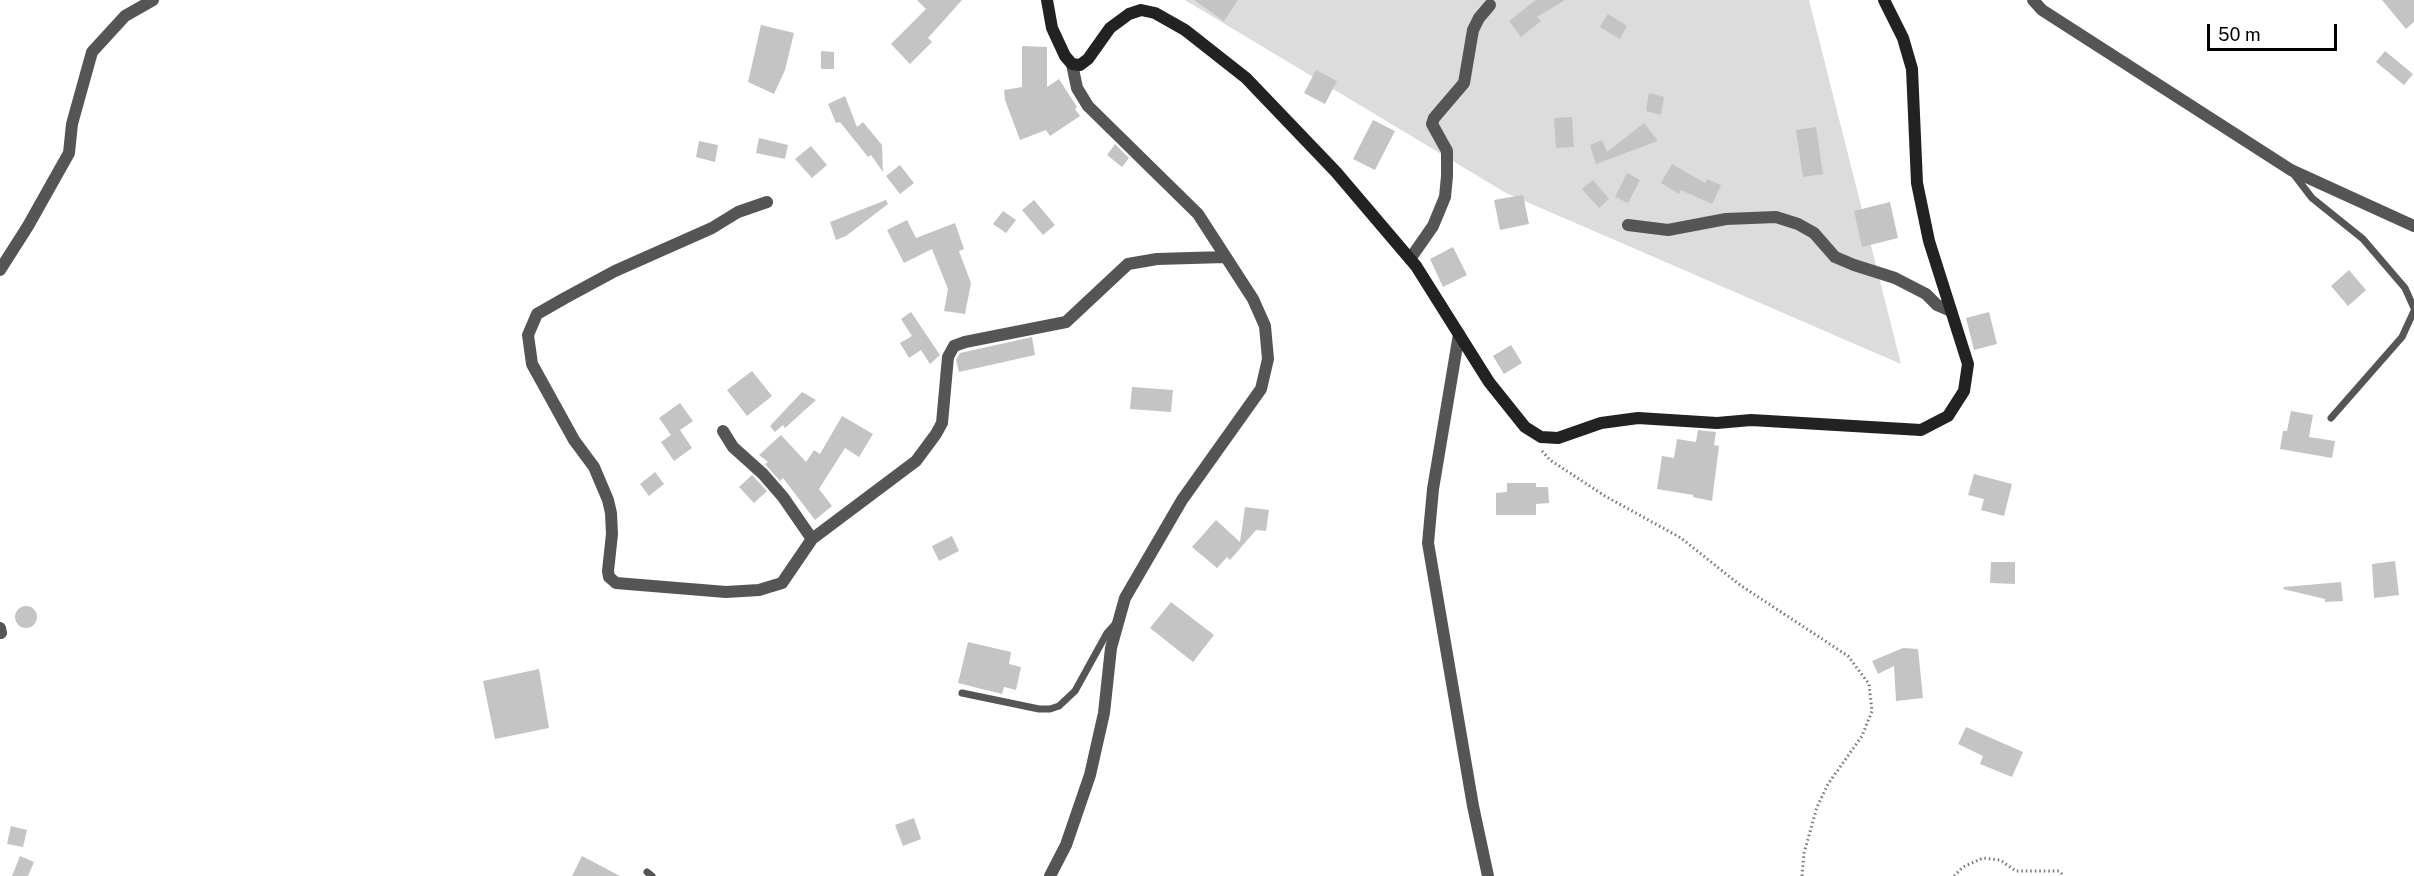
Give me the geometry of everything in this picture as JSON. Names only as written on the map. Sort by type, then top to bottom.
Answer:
[{"type":"street","points":[[0,270],[34,216],[69,153],[72,124],[92,52],[125,16],[153,0]]},
{"type":"street","points":[[1047,0],[1052,28],[1065,56],[1072,64],[1077,88],[1088,106],[1198,214],[1253,299],[1264,326],[1269,359],[1262,389],[1182,500],[1125,598],[1111,648],[1104,713],[1090,775],[1066,845],[1050,876]]},
{"type":"street","points":[[1072,64],[1080,66],[1089,59],[1110,28],[1129,14],[1141,10],[1155,13],[1185,30],[1246,78],[1336,172],[1410,259],[1489,382],[1525,427],[1540,437],[1558,438],[1601,423],[1638,418],[1717,423],[1751,420],[1921,430],[1948,416],[1964,391],[1968,364],[1929,241],[1917,183],[1912,69],[1903,38],[1884,0]]},
{"type":"street","points":[[2033,0],[2042,10],[2290,170],[2414,226]]},
{"type":"street","points":[[1410,259],[1433,226],[1444,197],[1447,151],[1432,124],[1434,118],[1464,83],[1473,30],[1490,5]]},
{"type":"street","points":[[767,202],[738,212],[712,228],[615,271],[537,314],[528,335],[532,364],[574,440],[594,467],[608,500],[612,534],[608,571],[611,580],[616,583],[726,592],[759,590],[782,583],[812,539],[916,460],[942,423],[948,357],[954,346],[1066,322],[1128,264],[1157,259],[1226,257]]},
{"type":"street","points":[[1628,225],[1668,230],[1726,219],[1776,217],[1798,224],[1814,233],[1835,256],[1854,265],[1895,278],[1926,294],[1937,305],[1951,311]]},
{"type":"street","points":[[1459,334],[1433,489],[1428,543],[1473,806],[1488,876]]},
{"type":"street","points":[[723,431],[733,447],[763,474],[783,498],[812,539]]},
{"type":"lane","points":[[2290,170],[2312,198],[2363,239],[2405,288],[2414,310],[2402,337],[2331,418]]},
{"type":"lane","points":[[962,693],[1039,709],[1059,706],[1075,691],[1107,633],[1119,620]]},
{"type":"path","points":[[1540,437],[1542,450],[1550,460],[1605,496],[1681,538],[1740,585],[1848,656],[1869,684],[1872,711],[1862,736],[1828,784],[1817,807],[1804,853],[1802,876]]},
{"type":"path","points":[[1954,876],[1963,867],[1983,858],[2000,860],[2016,871],[2059,871],[2064,876]]},
{"type":"shaded area","points":[[1185,0],[1809,0],[1901,364],[1506,193]]},
{"type":"building","points":[[917,0],[962,0],[928,38],[932,42],[910,64],[891,44],[926,9]]},
{"type":"building","points":[[1194,0],[1238,0],[1224,21]]},
{"type":"building","points":[[1536,0],[1565,0],[1537,17],[1541,21],[1521,37],[1509,21]]},
{"type":"building","points":[[2382,0],[2414,0],[2414,22],[2406,29]]},
{"type":"building","points":[[1608,14],[1627,26],[1620,39],[1600,27]]},
{"type":"building","points":[[761,25],[794,33],[785,70],[774,94],[748,82]]},
{"type":"building","points":[[1022,46],[1047,47],[1047,87],[1059,79],[1077,107],[1075,109],[1080,116],[1050,136],[1046,130],[1020,140],[1005,100],[1004,90],[1022,87]]},
{"type":"building","points":[[821,51],[834,52],[834,69],[821,69]]},
{"type":"building","points":[[2385,51],[2413,74],[2404,85],[2376,62]]},
{"type":"building","points":[[1316,70],[1337,81],[1325,104],[1304,93]]},
{"type":"building","points":[[1649,93],[1664,97],[1661,115],[1646,111]]},
{"type":"building","points":[[845,96],[857,127],[863,122],[882,145],[883,172],[871,155],[868,157],[840,122],[836,123],[828,104]]},
{"type":"building","points":[[1572,117],[1574,147],[1556,148],[1554,118]]},
{"type":"building","points":[[1373,120],[1395,131],[1375,170],[1353,159]]},
{"type":"building","points":[[1644,123],[1658,141],[1596,164],[1590,145],[1602,140],[1607,152]]},
{"type":"building","points":[[1816,127],[1823,174],[1803,177],[1796,130]]},
{"type":"building","points":[[759,138],[788,145],[785,159],[756,153]]},
{"type":"building","points":[[699,141],[718,145],[715,162],[696,157]]},
{"type":"building","points":[[1115,144],[1129,158],[1122,167],[1107,155]]},
{"type":"building","points":[[811,146],[827,165],[812,178],[795,159]]},
{"type":"building","points":[[1672,164],[1705,183],[1707,179],[1721,185],[1712,204],[1681,190],[1679,194],[1661,183]]},
{"type":"building","points":[[900,165],[914,183],[900,194],[886,176]]},
{"type":"building","points":[[1627,173],[1640,180],[1628,203],[1615,197]]},
{"type":"building","points":[[1593,180],[1609,199],[1599,208],[1582,189]]},
{"type":"building","points":[[1523,195],[1529,224],[1500,230],[1494,200]]},
{"type":"building","points":[[886,200],[888,204],[846,236],[836,240],[830,222]]},
{"type":"building","points":[[1034,200],[1055,225],[1043,235],[1022,210]]},
{"type":"building","points":[[1890,202],[1898,238],[1862,247],[1854,211]]},
{"type":"building","points":[[1003,211],[1016,220],[1006,233],[993,224]]},
{"type":"building","points":[[907,220],[916,238],[955,223],[964,249],[959,251],[971,283],[965,314],[944,311],[948,289],[932,249],[904,263],[887,230]]},
{"type":"building","points":[[1453,247],[1467,275],[1443,287],[1430,259]]},
{"type":"building","points":[[2349,270],[2366,290],[2348,306],[2331,286]]},
{"type":"building","points":[[911,312],[940,355],[930,364],[921,350],[909,358],[900,343],[912,336],[901,319]]},
{"type":"building","points":[[1989,312],[1997,344],[1974,350],[1966,318]]},
{"type":"building","points":[[1032,337],[1035,355],[959,372],[956,360],[960,353]]},
{"type":"building","points":[[1511,345],[1522,363],[1504,374],[1493,356]]},
{"type":"building","points":[[752,371],[772,396],[747,416],[727,390]]},
{"type":"building","points":[[1132,387],[1173,390],[1171,412],[1130,409]]},
{"type":"building","points":[[802,392],[816,400],[785,428],[783,425],[775,432],[770,426]]},
{"type":"building","points":[[680,403],[693,421],[680,430],[692,448],[674,461],[661,442],[671,435],[659,418]]},
{"type":"building","points":[[2291,411],[2313,415],[2309,437],[2335,441],[2332,458],[2280,449],[2283,431],[2287,431]]},
{"type":"building","points":[[842,416],[873,434],[859,457],[845,448],[819,489],[832,506],[815,520],[783,478],[780,481],[765,464],[768,462],[759,455],[781,435],[806,462],[814,450],[820,454]]},
{"type":"building","points":[[1698,430],[1716,432],[1714,445],[1719,446],[1712,501],[1693,497],[1693,495],[1657,489],[1662,456],[1674,458],[1677,439],[1696,442]]},
{"type":"building","points":[[655,472],[664,484],[649,496],[640,484]]},
{"type":"building","points":[[1974,474],[2012,484],[2004,516],[1981,510],[1984,499],[1968,495]]},
{"type":"building","points":[[752,475],[767,491],[754,503],[739,487]]},
{"type":"building","points":[[1507,483],[1536,483],[1536,487],[1548,487],[1549,503],[1536,504],[1536,515],[1496,515],[1496,493],[1507,492]]},
{"type":"building","points":[[1245,507],[1269,510],[1266,531],[1256,530],[1230,560],[1227,557],[1217,568],[1192,547],[1216,520],[1240,542]]},
{"type":"building","points":[[952,536],[959,551],[939,561],[932,546]]},
{"type":"building","points":[[2395,561],[2399,595],[2374,598],[2372,564]]},
{"type":"building","points":[[1991,562],[2015,562],[2015,584],[1990,583]]},
{"type":"building","points":[[2341,582],[2343,601],[2325,602],[2325,599],[2283,589],[2284,587]]},
{"type":"building","points":[[1171,602],[1214,635],[1193,662],[1150,628]]},
{"type":"building","points":[[22,606],[30,606],[37,613],[37,621],[30,628],[22,628],[15,621],[15,613]]},
{"type":"building","points":[[968,642],[1011,652],[1009,664],[1021,667],[1016,690],[1004,687],[1002,694],[958,683]]},
{"type":"building","points":[[1903,648],[1918,649],[1923,698],[1896,701],[1894,666],[1878,674],[1872,661]]},
{"type":"building","points":[[539,669],[549,728],[495,739],[483,681]]},
{"type":"building","points":[[1966,727],[2023,752],[2012,777],[1980,764],[1983,756],[1958,744]]},
{"type":"building","points":[[914,818],[921,839],[903,846],[895,825]]},
{"type":"building","points":[[11,826],[27,830],[23,847],[7,844]]},
{"type":"building","points":[[20,856],[34,862],[28,876],[12,876]]},
{"type":"building","points":[[582,856],[620,876],[572,876]]}]
